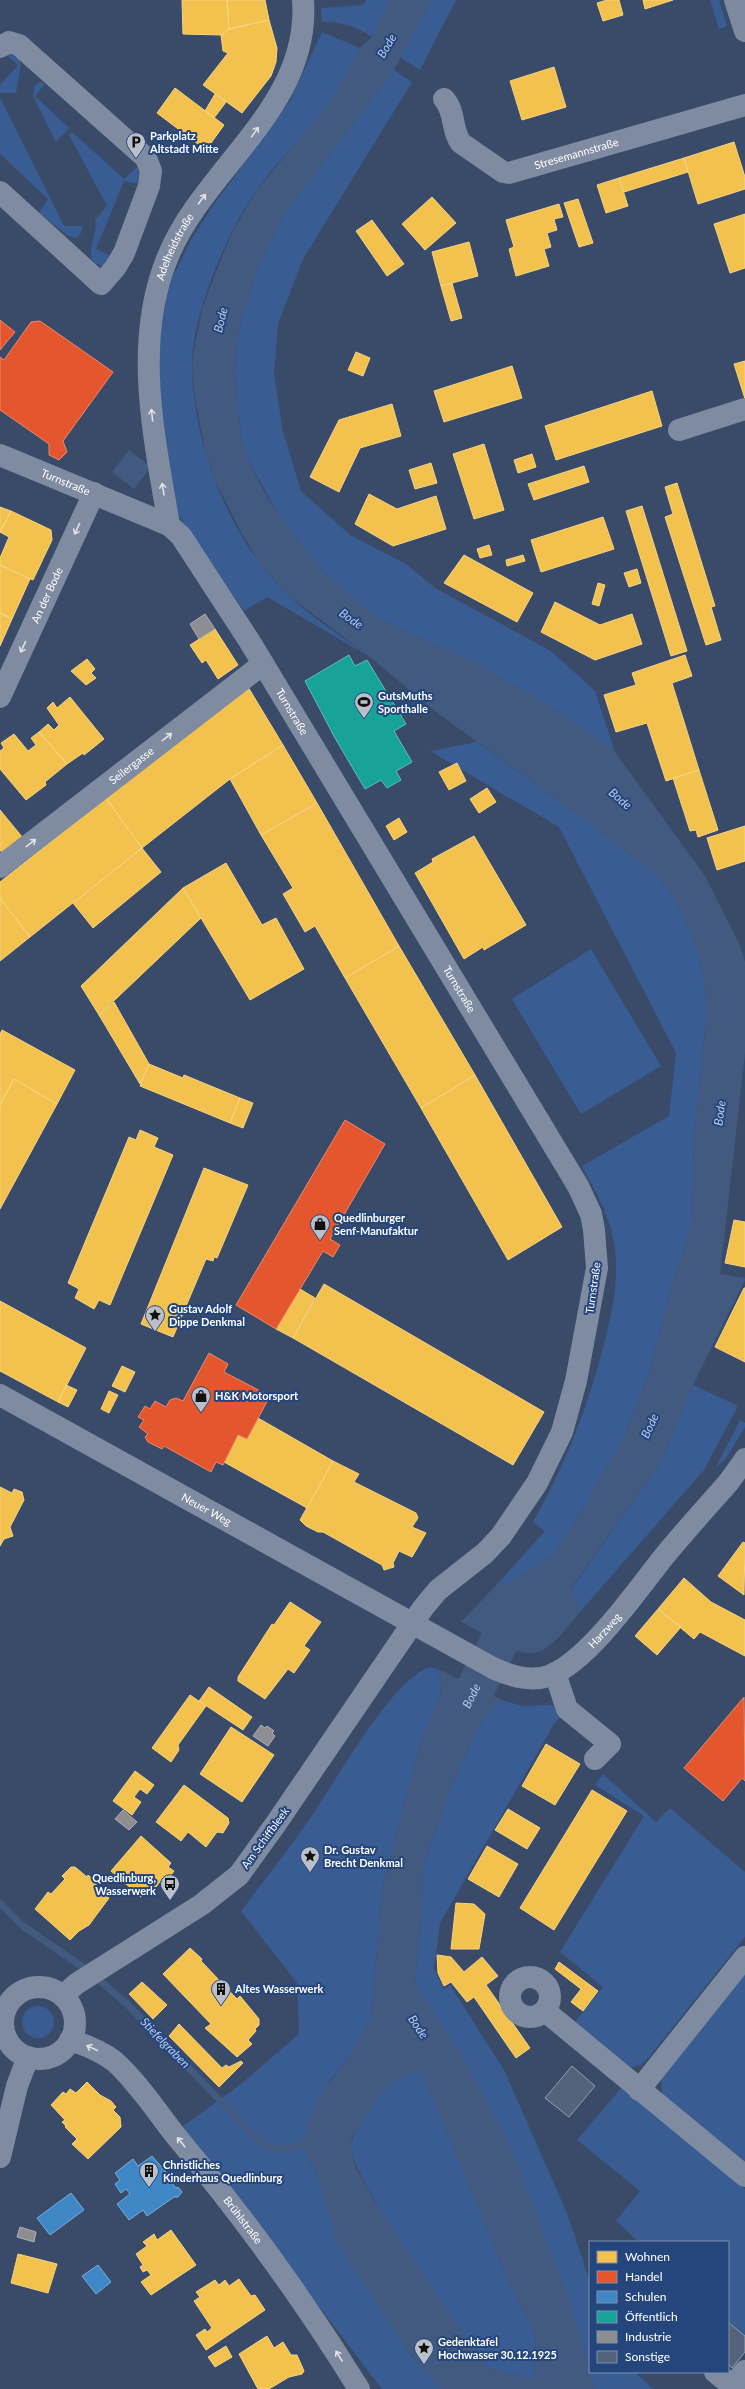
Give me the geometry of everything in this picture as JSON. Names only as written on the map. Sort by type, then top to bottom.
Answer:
[{"type":"main road","points":[[735,0],[745,31]]},
{"type":"street","name":"Adelheidstraße","points":[[169,524],[154,434],[148,379],[150,337],[156,296],[169,254],[189,217],[252,135],[283,89],[291,71],[298,44],[302,25],[303,0]]},
{"type":"street","points":[[0,48],[9,42],[19,45],[146,158],[151,171],[149,186],[124,253],[115,268],[101,284],[0,192]]},
{"type":"street","name":"Stresemannstraße","points":[[444,99],[451,109],[461,143],[503,172],[509,173],[745,105]]},
{"type":"street","points":[[679,430],[745,409]]},
{"type":"street","name":"Turnstraße","points":[[0,455],[169,524],[181,536],[263,664],[578,1186],[590,1214],[597,1246],[595,1282],[576,1382],[568,1413],[550,1458],[527,1501],[501,1536],[479,1558],[438,1590],[411,1625]]},
{"type":"street","name":"An der Bode","points":[[0,697],[94,494]]},
{"type":"street","name":"Seilergasse","points":[[0,867],[263,664]]},
{"type":"street","name":"Neuer Weg","points":[[0,1395],[411,1625]]},
{"type":"street","name":"Harzweg","points":[[550,1675],[582,1652],[615,1619],[745,1460]]},
{"type":"street","points":[[411,1625],[506,1674],[529,1679],[550,1675],[567,1709],[610,1744],[595,1760]]},
{"type":"street","name":"Am Schiffbleek","points":[[70,1990],[102,1968],[201,1906],[239,1875],[275,1826],[411,1625]]},
{"type":"street","points":[[639,2090],[745,1957]]},
{"type":"street","points":[[29,1988],[70,1990],[74,2028],[70,2040],[61,2051],[52,2056],[38,2059],[28,2057],[17,2052],[6,2038],[2,2025],[3,2006],[18,1993],[29,1988]]},
{"type":"street","points":[[545,2011],[745,2176]]},
{"type":"street","name":"Brühlstraße","points":[[70,2040],[109,2057],[128,2076],[215,2183],[265,2248],[323,2330],[359,2389]]},
{"type":"street","points":[[0,2156],[18,2086],[28,2057]]},
{"type":"street","points":[[717,2373],[738,2382]]},
{"type":"shaded area","points":[[366,0],[390,0],[372,37],[361,30],[348,25],[322,22],[321,8],[363,5]]},
{"type":"shaded area","points":[[432,0],[456,0],[420,70],[400,57]]},
{"type":"shaded area","points":[[710,0],[719,0],[727,26],[719,29]]},
{"type":"shaded area","points":[[322,32],[360,48],[330,102],[256,191],[233,230],[222,253],[203,302],[197,327],[193,350],[192,371],[194,398],[206,454],[216,482],[227,509],[241,535],[257,559],[274,580],[296,602],[370,657],[267,597],[244,611],[177,513],[162,428],[158,375],[160,336],[167,294],[173,276],[191,240],[214,204],[289,102]]},
{"type":"shaded area","points":[[8,53],[19,59],[21,64],[16,93],[0,93],[0,85],[18,65],[6,55]]},
{"type":"shaded area","points":[[394,70],[412,82],[303,259],[278,324],[274,374],[283,432],[301,491],[350,535],[406,564],[435,588],[551,651],[595,691],[615,752],[561,713],[477,664],[375,617],[321,569],[279,515],[250,464],[241,436],[235,374],[237,345],[242,317],[259,265],[284,214]]},
{"type":"shaded area","points":[[40,82],[45,84],[35,96],[69,128],[56,142],[33,96],[35,85]]},
{"type":"shaded area","points":[[0,97],[64,226],[83,226],[81,233],[76,238],[67,235],[39,213],[48,199],[0,154]]},
{"type":"shaded area","points":[[72,132],[124,179],[137,167],[140,173],[139,184],[124,181],[96,249],[111,256],[103,266],[95,263],[92,259],[91,248],[96,225],[95,220],[107,206],[69,135]]},
{"type":"shaded area","points":[[477,742],[588,822],[654,873],[672,894],[697,949],[704,980],[707,1013],[694,1134],[692,1226],[673,1282],[648,1376],[624,1437],[585,1506],[553,1555],[507,1585],[500,1581],[545,1531],[533,1522],[555,1480],[574,1438],[596,1372],[612,1309],[616,1283],[616,1256],[612,1233],[606,1213],[582,1166],[669,1116],[676,1053],[559,827],[430,751]]},
{"type":"shaded area","points":[[591,949],[661,1066],[581,1114],[512,999]]},
{"type":"shaded area","points":[[693,1385],[738,1406],[704,1470],[580,1612],[572,1588],[661,1462]]},
{"type":"shaded area","points":[[740,1420],[745,1423],[745,1427],[726,1458],[715,1469]]},
{"type":"shaded area","points":[[427,1668],[436,1668],[441,1680],[440,1697],[421,1740],[382,1889],[371,2018],[349,2057],[328,2083],[306,2154],[407,2350],[441,2389],[382,2389],[182,2127],[241,2084],[299,2034],[297,1983],[241,1911],[309,1820],[363,1736],[396,1693],[412,1678]]},
{"type":"shaded area","points":[[502,1700],[522,1706],[553,1705],[563,1714],[554,1724],[440,1923],[434,1969],[444,1989],[450,1985],[504,2070],[567,2213],[589,2279],[589,2367],[558,2271],[415,1983],[422,1906],[423,1866],[448,1796],[475,1733],[486,1715]]},
{"type":"shaded area","points":[[603,1774],[656,1822],[670,1808],[745,1872],[745,1937],[649,2057],[641,2065],[631,2067],[575,2022],[603,1987],[560,1952],[644,1816],[595,1785]]},
{"type":"shaded area","points":[[745,1969],[745,2164],[662,2095],[661,2075]]},
{"type":"shaded area","points":[[38,2006],[44,2007],[51,2013],[54,2022],[53,2028],[47,2035],[38,2038],[32,2037],[25,2031],[22,2022],[23,2016],[29,2009]]},
{"type":"shaded area","points":[[421,2070],[512,2289],[536,2338],[534,2380],[486,2367],[409,2255],[368,2189],[355,2163],[351,2146],[356,2131],[375,2101],[393,2081]]},
{"type":"shaded area","points":[[622,2087],[745,2189],[745,2336],[729,2322],[729,2241],[638,2241],[616,2221],[640,2191],[577,2140]]},
{"type":"shaded area","points":[[590,2373],[636,2373],[653,2389],[595,2389]]},
{"type":"water","points":[[390,0],[432,0],[394,70],[284,214],[259,265],[242,317],[237,345],[235,374],[241,436],[250,464],[263,490],[279,515],[321,569],[375,617],[477,664],[561,713],[615,752],[705,876],[739,943],[745,962],[745,1054],[720,1274],[745,1278],[745,1280],[693,1385],[661,1462],[572,1587],[580,1612],[554,1642],[543,1650],[534,1653],[524,1653],[501,1645],[461,1622],[500,1581],[507,1585],[553,1555],[585,1506],[624,1437],[648,1376],[673,1282],[692,1226],[694,1134],[707,1013],[704,980],[697,949],[672,894],[654,873],[588,822],[436,712],[370,657],[288,595],[260,564],[241,532],[215,480],[206,454],[195,399],[192,370],[193,354],[203,306],[232,233],[256,191],[330,102],[360,48],[372,37]]},
{"type":"water","points":[[129,450],[151,467],[134,489],[112,472]]},
{"type":"water","points":[[436,1668],[502,1700],[486,1715],[475,1733],[448,1796],[423,1866],[422,1906],[415,1983],[466,2062],[511,2148],[558,2271],[584,2348],[589,2367],[589,2373],[591,2373],[595,2389],[441,2389],[407,2350],[337,2244],[318,2177],[306,2154],[306,2127],[321,2093],[349,2057],[371,2018],[382,1889],[421,1740],[440,1697],[441,1680]],"holes":[[[421,2071],[512,2289],[536,2338],[534,2380],[486,2367],[375,2202],[356,2168],[351,2148],[352,2137],[385,2089],[393,2081]]]},
{"type":"pier","points":[[461,1622],[517,1651],[530,1654],[542,1651],[542,1653],[530,1656],[516,1653],[460,1623]]},
{"type":"building: Wohnen","points":[[182,0],[227,0],[229,29],[221,35],[183,34]]},
{"type":"building: Wohnen","points":[[227,0],[265,0],[269,20],[229,29]]},
{"type":"building: Wohnen","points":[[607,0],[619,0],[623,15],[603,21],[597,3]]},
{"type":"building: Wohnen","points":[[643,0],[673,0],[645,9]]},
{"type":"building: Wohnen","points":[[269,20],[277,48],[276,62],[271,76],[242,113],[203,85],[228,53],[223,51],[221,35],[229,29]]},
{"type":"building: Wohnen","points":[[554,67],[566,107],[522,120],[510,81]]},
{"type":"building: Wohnen","points":[[175,88],[224,125],[206,150],[157,113]]},
{"type":"building: Wohnen","points":[[215,94],[226,102],[214,118],[205,111]]},
{"type":"building: Wohnen","points":[[734,142],[745,177],[745,189],[698,204],[684,158]]},
{"type":"building: Wohnen","points":[[684,158],[688,172],[624,192],[619,178]]},
{"type":"building: Wohnen","points":[[619,178],[628,206],[606,213],[597,185]]},
{"type":"building: Wohnen","points":[[432,197],[456,223],[425,250],[402,224]]},
{"type":"building: Wohnen","points":[[578,199],[593,243],[579,247],[564,203]]},
{"type":"building: Wohnen","points":[[559,204],[563,217],[554,219],[557,230],[547,233],[551,247],[544,249],[549,266],[516,276],[509,249],[514,247],[506,220]]},
{"type":"building: Wohnen","points":[[745,214],[745,268],[730,273],[714,224]]},
{"type":"building: Wohnen","points":[[372,220],[404,264],[387,276],[356,231]]},
{"type":"building: Wohnen","points":[[469,242],[478,276],[441,286],[432,252]]},
{"type":"building: Wohnen","points":[[452,283],[462,318],[451,321],[441,286]]},
{"type":"building: Wohnen","points":[[356,352],[370,358],[363,376],[348,370]]},
{"type":"building: Wohnen","points":[[745,361],[745,399],[734,364]]},
{"type":"building: Wohnen","points":[[512,366],[522,398],[444,422],[434,391]]},
{"type":"building: Wohnen","points":[[652,391],[662,426],[556,460],[545,426]]},
{"type":"building: Wohnen","points":[[392,404],[401,436],[360,448],[339,492],[310,477],[339,420]]},
{"type":"building: Wohnen","points":[[484,444],[504,510],[474,519],[453,454]]},
{"type":"building: Wohnen","points":[[532,454],[536,467],[518,473],[514,460]]},
{"type":"building: Wohnen","points":[[431,463],[437,483],[415,489],[409,470]]},
{"type":"building: Wohnen","points":[[584,466],[589,482],[534,500],[528,484]]},
{"type":"building: Wohnen","points":[[677,483],[715,606],[711,607],[721,640],[706,645],[665,517],[673,514],[665,487]]},
{"type":"building: Wohnen","points":[[369,494],[397,509],[436,496],[446,529],[393,546],[355,524]]},
{"type":"building: Wohnen","points":[[642,506],[687,651],[671,656],[626,511]]},
{"type":"building: Wohnen","points":[[0,507],[11,511],[0,533]]},
{"type":"building: Wohnen","points":[[11,511],[51,530],[52,540],[33,580],[0,565],[0,558],[9,537],[0,532]]},
{"type":"building: Wohnen","points":[[603,517],[614,549],[541,572],[531,540]]},
{"type":"building: Wohnen","points":[[489,545],[492,555],[480,558],[477,549]]},
{"type":"building: Wohnen","points":[[464,555],[533,593],[517,622],[444,583]]},
{"type":"building: Wohnen","points":[[523,555],[525,561],[507,566],[506,560]]},
{"type":"building: Wohnen","points":[[0,565],[30,579],[12,619],[0,613]]},
{"type":"building: Wohnen","points":[[637,569],[641,583],[629,587],[624,573]]},
{"type":"building: Wohnen","points":[[598,583],[605,585],[599,606],[592,604]]},
{"type":"building: Wohnen","points":[[555,602],[600,625],[632,614],[642,644],[595,660],[541,632]]},
{"type":"building: Wohnen","points":[[0,613],[12,619],[0,646]]},
{"type":"building: Wohnen","points":[[215,629],[238,665],[218,679],[206,660],[202,663],[190,645]]},
{"type":"building: Wohnen","points":[[685,655],[692,676],[672,683],[699,770],[666,781],[647,723],[616,732],[604,695],[636,685],[632,673]]},
{"type":"building: Wohnen","points":[[87,659],[95,669],[91,673],[96,678],[86,685],[71,671]]},
{"type":"building: Wohnen","points":[[248,687],[283,745],[230,779],[142,848],[106,798]]},
{"type":"building: Wohnen","points":[[70,697],[104,739],[84,755],[83,753],[67,764],[39,732],[48,724],[54,730],[59,725],[47,708],[53,702],[57,708]]},
{"type":"building: Wohnen","points":[[39,732],[67,764],[45,782],[46,785],[26,800],[0,769],[0,751],[4,748],[1,743],[14,734],[28,751],[36,745],[31,738]]},
{"type":"building: Wohnen","points":[[283,745],[317,803],[261,835],[230,779]]},
{"type":"building: Wohnen","points":[[457,763],[466,781],[449,790],[439,772]]},
{"type":"building: Wohnen","points":[[699,770],[718,830],[698,837],[696,830],[690,831],[673,778]]},
{"type":"building: Wohnen","points":[[487,788],[496,802],[479,813],[470,799]]},
{"type":"building: Wohnen","points":[[106,798],[142,848],[30,937],[0,898],[0,882]]},
{"type":"building: Wohnen","points":[[317,803],[399,946],[345,978],[315,926],[305,932],[283,894],[293,888],[261,835]]},
{"type":"building: Wohnen","points":[[0,810],[23,838],[3,854],[0,850]]},
{"type":"building: Wohnen","points":[[399,818],[407,832],[394,840],[386,826]]},
{"type":"building: Wohnen","points":[[745,826],[745,861],[717,870],[707,838]]},
{"type":"building: Wohnen","points":[[474,836],[526,925],[484,950],[483,947],[464,959],[415,873],[433,862],[432,859]]},
{"type":"building: Wohnen","points":[[142,848],[161,872],[93,928],[73,903]]},
{"type":"building: Wohnen","points":[[226,863],[262,925],[276,918],[304,969],[250,1000],[183,888]]},
{"type":"building: Wohnen","points":[[183,888],[201,918],[99,1015],[81,986]]},
{"type":"building: Wohnen","points":[[0,898],[30,937],[0,961]]},
{"type":"building: Wohnen","points":[[399,946],[475,1075],[421,1108],[345,978]]},
{"type":"building: Wohnen","points":[[114,1002],[149,1064],[140,1084],[99,1015]]},
{"type":"building: Wohnen","points":[[2,1030],[75,1070],[57,1104],[14,1079],[0,1105],[0,1034]]},
{"type":"building: Wohnen","points":[[149,1064],[183,1078],[184,1075],[240,1098],[230,1123],[140,1086]]},
{"type":"building: Wohnen","points":[[475,1075],[562,1227],[508,1260],[421,1108]]},
{"type":"building: Wohnen","points":[[14,1079],[57,1104],[0,1209],[0,1105]]},
{"type":"building: Wohnen","points":[[240,1098],[253,1103],[243,1128],[230,1123]]},
{"type":"building: Wohnen","points":[[140,1130],[158,1138],[154,1147],[173,1155],[110,1305],[99,1300],[94,1309],[75,1298],[79,1289],[68,1283],[129,1137],[136,1140]]},
{"type":"building: Wohnen","points":[[204,1168],[248,1185],[217,1258],[214,1257],[213,1261],[206,1259],[173,1337],[141,1324]]},
{"type":"building: Wohnen","points":[[734,1220],[745,1222],[745,1267],[725,1263]]},
{"type":"building: Wohnen","points":[[324,1284],[544,1412],[513,1465],[293,1338]]},
{"type":"building: Wohnen","points":[[745,1288],[745,1362],[715,1347]]},
{"type":"building: Wohnen","points":[[300,1289],[315,1298],[293,1338],[276,1329]]},
{"type":"building: Wohnen","points":[[0,1301],[86,1348],[58,1402],[0,1371]]},
{"type":"building: Wohnen","points":[[122,1366],[135,1372],[125,1392],[112,1386]]},
{"type":"building: Wohnen","points":[[66,1385],[77,1390],[68,1407],[58,1402]]},
{"type":"building: Wohnen","points":[[109,1391],[118,1395],[109,1413],[101,1409]]},
{"type":"building: Wohnen","points":[[258,1418],[333,1461],[307,1508],[224,1462],[238,1435],[247,1439]]},
{"type":"building: Wohnen","points":[[333,1461],[359,1474],[354,1482],[416,1513],[418,1518],[412,1527],[426,1533],[412,1557],[399,1551],[393,1563],[394,1567],[384,1570],[382,1565],[323,1532],[318,1532],[306,1526],[300,1520]]},
{"type":"building: Wohnen","points":[[0,1487],[12,1493],[14,1489],[22,1492],[24,1500],[10,1527],[13,1536],[4,1539],[0,1546]]},
{"type":"building: Wohnen","points":[[743,1542],[745,1543],[744,1595],[718,1576]]},
{"type":"building: Wohnen","points":[[684,1578],[711,1602],[745,1620],[745,1656],[700,1632],[694,1639],[658,1609]]},
{"type":"building: Wohnen","points":[[290,1602],[321,1622],[304,1646],[310,1650],[294,1673],[288,1669],[265,1699],[238,1681],[238,1677],[272,1624],[274,1625]]},
{"type":"building: Wohnen","points":[[658,1609],[681,1627],[657,1655],[635,1636]]},
{"type":"building: Wohnen","points":[[209,1687],[252,1717],[243,1730],[199,1701]]},
{"type":"building: Wohnen","points":[[190,1695],[206,1706],[178,1745],[179,1750],[171,1762],[152,1748]]},
{"type":"building: Wohnen","points":[[231,1727],[274,1755],[242,1802],[200,1774]]},
{"type":"building: Wohnen","points":[[546,1744],[580,1764],[555,1805],[522,1786]]},
{"type":"building: Wohnen","points":[[135,1771],[154,1785],[147,1794],[140,1789],[134,1797],[141,1802],[132,1815],[113,1801]]},
{"type":"building: Wohnen","points":[[184,1785],[228,1818],[229,1823],[223,1833],[217,1832],[206,1847],[188,1832],[181,1841],[156,1822]]},
{"type":"building: Wohnen","points":[[592,1790],[627,1811],[554,1930],[520,1908]]},
{"type":"building: Wohnen","points":[[508,1809],[540,1828],[527,1849],[495,1830]]},
{"type":"building: Wohnen","points":[[141,1836],[171,1863],[168,1867],[174,1871],[168,1879],[161,1880],[156,1887],[151,1886],[141,1897],[111,1871]]},
{"type":"building: Wohnen","points":[[487,1846],[518,1864],[499,1897],[468,1879]]},
{"type":"building: Wohnen","points":[[71,1867],[75,1867],[87,1877],[88,1875],[97,1883],[95,1886],[109,1898],[89,1925],[79,1931],[70,1940],[35,1909],[48,1892],[51,1894],[65,1879],[62,1876]]},
{"type":"building: Wohnen","points":[[456,1903],[474,1904],[485,1914],[479,1949],[451,1949]]},
{"type":"building: Wohnen","name":"Altes Wasserwerk","points":[[190,1948],[202,1959],[201,1961],[237,1999],[240,1996],[259,2019],[259,2025],[255,2029],[256,2031],[248,2040],[252,2044],[237,2057],[205,2028],[211,2024],[163,1974]]},
{"type":"building: Wohnen","points":[[437,1955],[451,1957],[464,1972],[482,1957],[498,1976],[486,1985],[530,2048],[516,2058],[474,1997],[467,2002],[451,1982],[444,1986],[438,1973]]},
{"type":"building: Wohnen","points":[[559,1962],[598,1991],[583,2011],[571,2002],[581,1989],[555,1969]]},
{"type":"building: Wohnen","points":[[142,1982],[167,2005],[153,2019],[129,1994]]},
{"type":"building: Wohnen","points":[[179,2024],[222,2068],[226,2065],[229,2067],[241,2061],[243,2063],[219,2087],[169,2036]]},
{"type":"building: Wohnen","points":[[87,2082],[100,2095],[111,2101],[116,2107],[113,2110],[120,2117],[121,2127],[88,2159],[72,2144],[77,2139],[65,2127],[66,2126],[62,2122],[65,2120],[51,2105],[63,2092],[66,2094],[70,2089],[76,2093]]},
{"type":"building: Wohnen","points":[[171,2230],[196,2265],[151,2295],[141,2282],[151,2275],[147,2270],[143,2272],[140,2267],[143,2265],[136,2254],[147,2246],[143,2242],[154,2234],[157,2240]]},
{"type":"building: Wohnen","points":[[18,2254],[57,2264],[48,2293],[11,2283]]},
{"type":"building: Wohnen","points":[[239,2279],[251,2296],[255,2295],[265,2310],[206,2350],[196,2335],[205,2329],[207,2332],[212,2328],[194,2301],[200,2297],[196,2292],[215,2280],[219,2285],[225,2280],[229,2286]]},
{"type":"building: Wohnen","points":[[267,2336],[274,2348],[283,2342],[291,2355],[297,2355],[304,2371],[302,2374],[289,2377],[269,2389],[258,2389],[239,2354]]},
{"type":"building: Wohnen","points":[[226,2346],[232,2357],[215,2367],[208,2357]]},
{"type":"building: Handel","points":[[0,320],[15,332],[0,350]]},
{"type":"building: Handel","points":[[40,321],[113,372],[63,441],[67,452],[59,460],[49,455],[49,444],[0,410],[0,357],[4,360],[31,322]]},
{"type":"building: Handel","points":[[345,1120],[385,1144],[330,1239],[340,1245],[333,1257],[323,1251],[276,1329],[236,1305]]},
{"type":"building: Handel","name":"H&K Motorsport","points":[[209,1353],[228,1364],[224,1372],[270,1396],[247,1439],[238,1435],[223,1465],[216,1462],[211,1472],[164,1446],[162,1449],[148,1442],[145,1437],[148,1434],[139,1427],[144,1420],[138,1417],[145,1406],[150,1409],[155,1401],[166,1407],[170,1400],[176,1398],[183,1401]]},
{"type":"building: Handel","points":[[744,1697],[745,1781],[742,1778],[723,1801],[684,1768]]},
{"type":"building: Schulen","name":"Christliches Kinderhaus Quedlinburg","points":[[152,2156],[172,2179],[170,2180],[175,2187],[179,2188],[182,2192],[178,2197],[174,2197],[147,2216],[143,2210],[129,2220],[117,2204],[130,2194],[126,2189],[121,2193],[115,2184],[120,2180],[115,2173],[133,2159],[138,2166]]},
{"type":"building: Schulen","points":[[71,2193],[84,2210],[50,2235],[37,2218]]},
{"type":"building: Schulen","points":[[98,2265],[111,2282],[96,2294],[82,2276]]},
{"type":"building: Öffentlich","name":"GutsMuths Sporthalle","points":[[349,655],[355,666],[367,660],[406,724],[394,731],[412,762],[396,771],[401,780],[387,788],[381,780],[365,789],[335,738],[305,681]]},
{"type":"building: Industrie","points":[[205,614],[215,629],[199,639],[190,624]]},
{"type":"building: Industrie","points":[[261,1725],[265,1728],[267,1726],[274,1731],[272,1733],[275,1736],[268,1746],[253,1736]]},
{"type":"building: Industrie","points":[[123,1810],[137,1822],[129,1830],[115,1819]]},
{"type":"building: Industrie","points":[[20,2227],[36,2232],[34,2242],[17,2237]]},
{"type":"building: Sonstige","points":[[572,2066],[595,2086],[569,2117],[545,2098]]},
{"type":"building: Sonstige","points":[[729,2323],[745,2336],[745,2352],[732,2368],[729,2365]]},
{"type":"waterway","name":"Bode","points":[[451,1737],[499,1642],[532,1600]]},
{"type":"waterway","name":"Stiefelgraben","points":[[0,1903],[23,1926],[90,1972],[128,2005],[261,2143],[278,2150],[305,2144],[315,2144]]},
{"type":"place","name":"Parkplatz Altstadt Mitte","points":[[136,159]]},
{"type":"place","name":"GutsMuths Sporthalle","points":[[364,719]]},
{"type":"place","name":"Quedlinburger Senf-Manufaktur","points":[[320,1241]]},
{"type":"place","name":"Gustav Adolf Dippe Denkmal","points":[[155,1332]]},
{"type":"place","name":"H&K Motorsport","points":[[201,1413]]},
{"type":"place","name":"Dr. Gustav Brecht Denkmal","points":[[310,1873]]},
{"type":"place","name":"Quedlinburg, Wasserwerk","points":[[170,1901]]},
{"type":"place","name":"Altes Wasserwerk","points":[[221,2006]]},
{"type":"place","name":"Christliches Kinderhaus Quedlinburg","points":[[149,2188]]},
{"type":"place","name":"Gedenktafel Hochwasser 30.12.1925","points":[[424,2365]]}]
